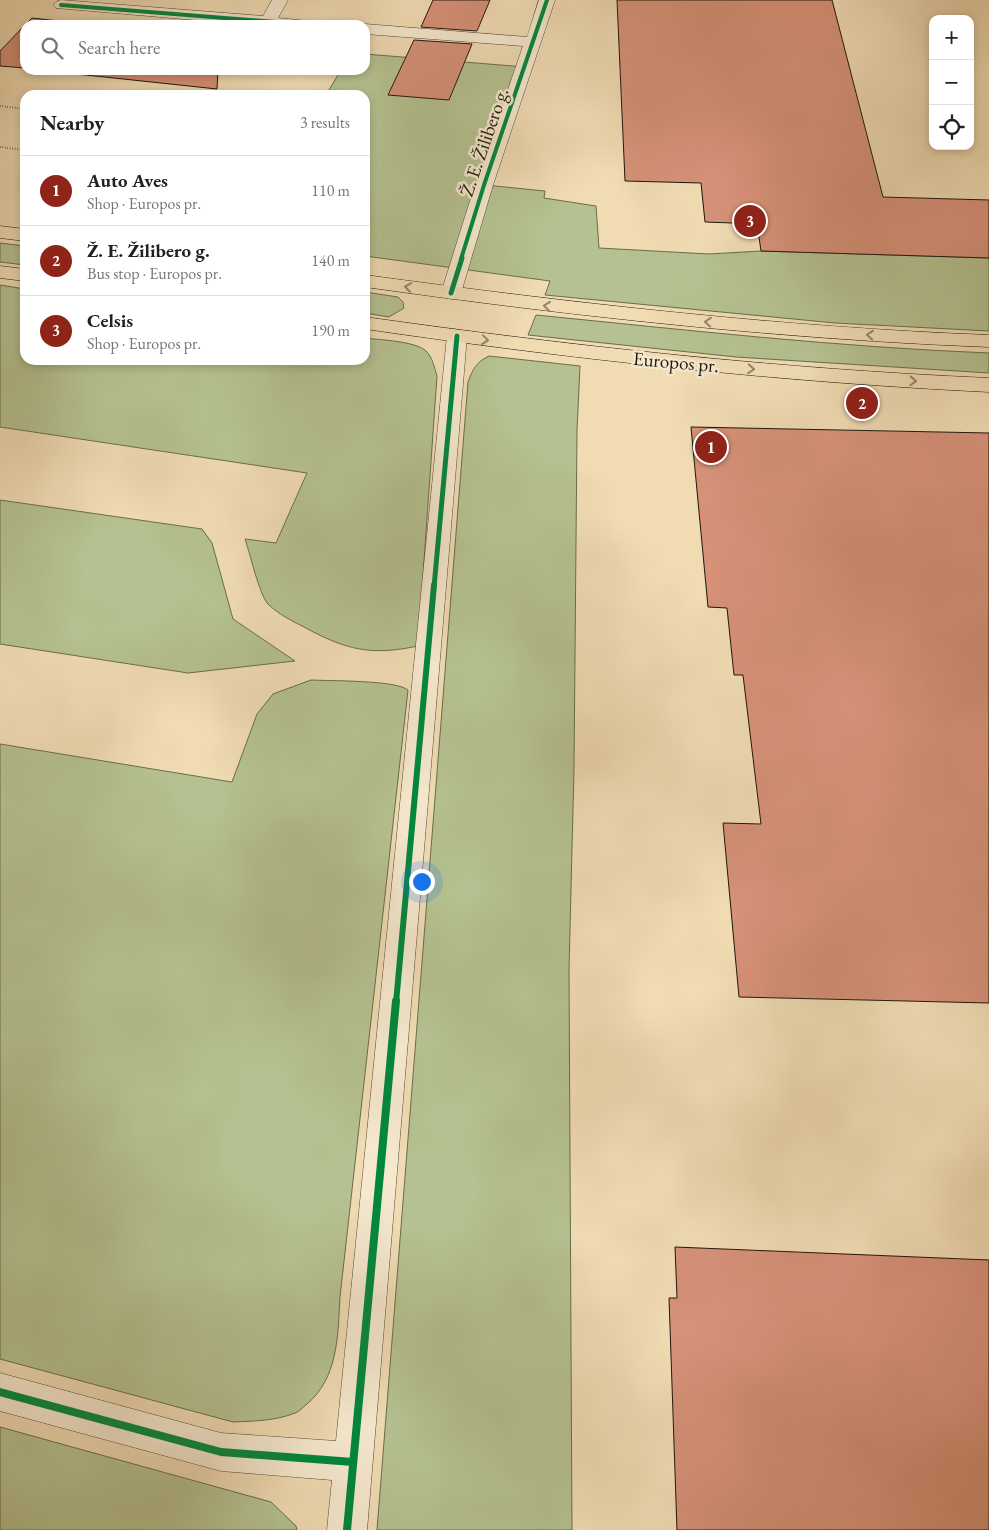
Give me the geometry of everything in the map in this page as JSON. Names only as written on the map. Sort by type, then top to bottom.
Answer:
[{"type":"main road","points":[[0,232],[20,234]]},
{"type":"main road","points":[[0,272],[20,274]]},
{"type":"main road","name":"Europos pr.","points":[[370,283],[447,318],[643,359],[850,377],[989,385]]},
{"type":"main road","name":"Europos pr.","points":[[370,324],[447,318],[526,303],[703,322],[820,332],[989,341]]},
{"type":"street","points":[[269,20],[280,0]]},
{"type":"street","name":"Ž. E. Žilibero g.","points":[[346,1530],[447,318],[484,185],[547,0]]},
{"type":"street","points":[[61,5],[244,20]]},
{"type":"street","points":[[370,29],[533,42]]},
{"type":"street","points":[[0,1392],[221,1452],[353,1462]]},
{"type":"path","points":[[0,106],[20,108]]},
{"type":"path","points":[[0,147],[20,149]]},
{"type":"green space","points":[[370,54],[525,67],[485,185],[545,191],[544,198],[596,206],[599,248],[709,254],[761,251],[989,258],[989,331],[835,323],[545,295],[550,281],[370,257],[370,90],[329,90],[338,75],[370,75]]},
{"type":"green space","points":[[0,243],[20,245],[20,264],[0,262]]},
{"type":"green space","points":[[0,285],[20,288],[20,365],[370,365],[370,338],[406,343],[421,348],[426,351],[432,360],[437,376],[418,646],[401,649],[372,650],[346,646],[290,620],[268,604],[258,583],[245,539],[276,543],[307,473],[0,427]]},
{"type":"green space","points":[[370,293],[398,297],[403,302],[404,308],[389,317],[370,314]]},
{"type":"green space","points":[[536,315],[819,342],[989,353],[989,373],[736,357],[528,335]]},
{"type":"green space","points":[[489,356],[580,366],[577,431],[574,768],[569,969],[572,1530],[377,1530],[468,382],[476,366]]},
{"type":"green space","points":[[0,500],[202,529],[212,543],[233,619],[295,661],[188,673],[0,644]]},
{"type":"green space","points":[[311,680],[390,684],[408,690],[340,1297],[337,1341],[331,1369],[317,1393],[296,1412],[272,1419],[233,1422],[0,1359],[0,744],[232,782],[257,714],[273,694]]},
{"type":"green space","points":[[0,1427],[271,1502],[296,1526],[297,1530],[0,1530]]},
{"type":"building","points":[[433,0],[490,0],[477,31],[421,27]]},
{"type":"building","points":[[617,0],[832,0],[883,197],[989,200],[989,258],[761,251],[759,237],[732,223],[705,222],[701,183],[625,181]]},
{"type":"building","points":[[32,18],[50,20],[30,20]]},
{"type":"building","points":[[20,30],[20,68],[0,66],[0,51]]},
{"type":"building","points":[[414,40],[472,44],[449,100],[388,95]]},
{"type":"building","points":[[86,75],[218,75],[217,89]]},
{"type":"building","points":[[691,427],[989,433],[989,1003],[739,997],[723,823],[761,824],[743,675],[734,675],[727,608],[708,607]]},
{"type":"building","points":[[675,1247],[989,1260],[989,1530],[677,1530],[669,1298],[677,1298]]},
{"type":"cycle path","points":[[451,293],[484,185],[547,0]]},
{"type":"cycle path","points":[[61,5],[249,20]]},
{"type":"cycle path","points":[[347,1530],[457,336]]},
{"type":"cycle path","points":[[0,1392],[221,1452],[353,1462]]},
{"type":"place","name":"Celsis","points":[[750,221]]},
{"type":"place","name":"Ž. E. Žilibero g.","points":[[862,403]]},
{"type":"place","name":"Auto Aves","points":[[711,447]]}]
